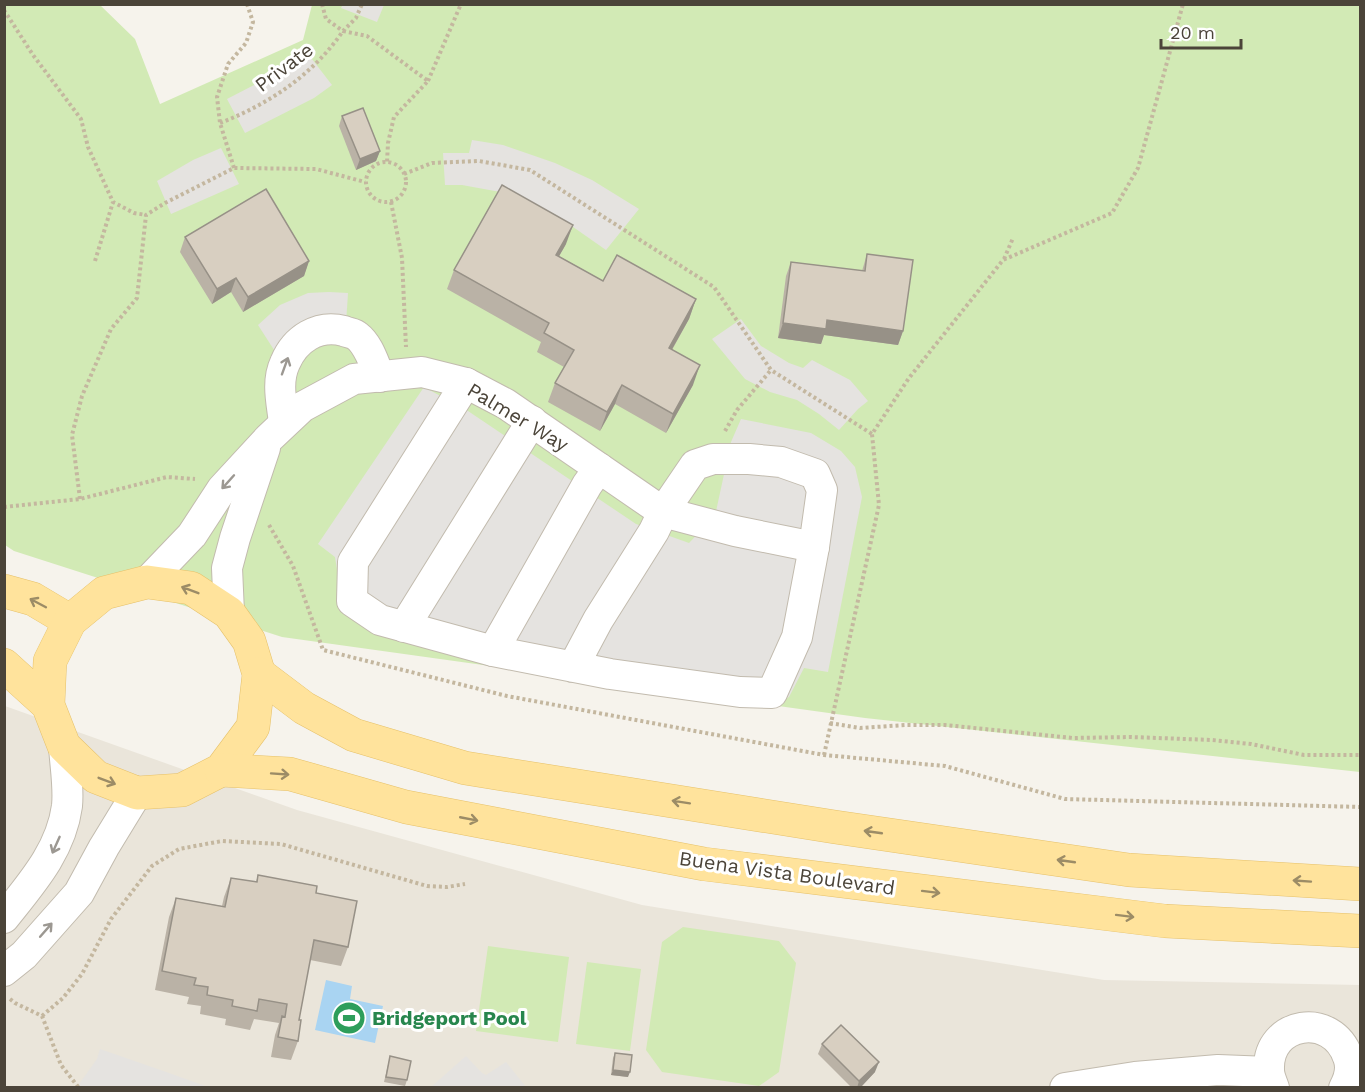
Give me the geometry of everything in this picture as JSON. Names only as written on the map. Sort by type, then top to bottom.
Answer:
[{"type":"main road","points":[[147,582],[191,588],[229,613],[249,641],[259,674],[253,727],[221,770],[182,790],[137,793],[96,777],[64,746],[48,705],[50,661],[70,621],[104,593],[147,582]]},
{"type":"main road","points":[[4,591],[33,599],[70,621]]},
{"type":"main road","points":[[4,665],[48,705]]},
{"type":"main road","points":[[259,674],[304,708],[354,735],[465,768],[1129,870],[1360,884]]},
{"type":"main road","name":"Buena Vista Boulevard","points":[[221,770],[290,774],[406,807],[704,864],[1165,921],[1360,931]]},
{"type":"street","points":[[229,613],[227,568],[235,538],[276,431],[284,364],[298,342],[315,332],[338,330],[357,335],[370,354],[392,375]]},
{"type":"street","name":"Palmer Way","points":[[147,582],[192,535],[222,489],[276,431],[302,407],[354,379],[422,372],[466,383],[506,404],[663,512],[814,548]]},
{"type":"street","points":[[466,383],[353,562],[352,601],[380,620],[493,651],[573,667],[610,674],[741,692],[772,693],[797,637],[814,548],[822,490],[815,474],[781,462],[713,459],[695,465],[663,512],[654,531],[598,620],[573,667]]},
{"type":"street","points":[[404,627],[532,421]]},
{"type":"street","points":[[493,651],[581,495],[599,468]]},
{"type":"street","points":[[4,918],[44,867],[55,848],[62,829],[67,805],[64,746]]},
{"type":"street","points":[[4,970],[24,955],[79,893],[137,793]]},
{"type":"street","points":[[1065,1088],[1135,1077],[1206,1071],[1271,1079],[1271,1053],[1280,1038],[1296,1028],[1314,1026],[1331,1032],[1344,1046],[1350,1062],[1348,1080],[1344,1088]]},
{"type":"path","points":[[234,168],[220,123],[217,97],[228,64],[246,43],[253,22],[248,4]]},
{"type":"path","points":[[322,4],[326,19],[343,31],[367,36],[428,81]]},
{"type":"path","name":"Private","points":[[220,123],[271,99],[314,67],[356,18],[362,4]]},
{"type":"path","points":[[387,162],[388,143],[394,117],[428,81],[461,4]]},
{"type":"path","points":[[1003,260],[1112,213],[1138,168],[1184,4]]},
{"type":"path","points":[[4,9],[33,55],[81,119],[88,147],[113,202],[134,213],[146,215],[234,168],[316,170],[365,182]]},
{"type":"path","points":[[404,174],[432,163],[479,160],[530,170],[714,287],[771,370],[872,434]]},
{"type":"path","points":[[380,162],[397,165],[404,174],[406,180],[404,191],[397,200],[379,202],[366,188],[365,182],[369,170],[380,162]]},
{"type":"path","points":[[95,261],[113,202]]},
{"type":"path","points":[[391,202],[402,258],[406,347],[392,375]]},
{"type":"path","points":[[80,499],[72,435],[82,396],[111,329],[137,298],[146,215]]},
{"type":"path","points":[[824,755],[879,505],[872,434],[909,378],[1003,260],[1013,238]]},
{"type":"path","points":[[713,459],[737,410],[771,370]]},
{"type":"path","points":[[830,723],[860,728],[945,725],[1072,738],[1131,737],[1212,740],[1251,744],[1304,754],[1360,755]]},
{"type":"path","points":[[42,1016],[63,998],[82,974],[111,919],[152,866],[178,849],[222,841],[281,844],[427,886],[447,887],[465,884]]},
{"type":"path","points":[[4,994],[15,1004],[42,1016],[61,1065],[79,1088]]},
{"type":"shaded area","points":[[343,4],[384,5],[377,22],[341,8]]},
{"type":"shaded area","points":[[305,50],[332,85],[314,98],[245,133],[227,99],[275,74]]},
{"type":"shaded area","points":[[472,140],[503,145],[555,163],[592,180],[639,209],[606,250],[556,215],[511,194],[462,185],[445,185],[443,153],[469,153]]},
{"type":"shaded area","points":[[221,148],[239,184],[171,214],[157,181],[193,160]]},
{"type":"shaded area","points":[[308,293],[348,293],[346,324],[276,353],[258,325],[280,305]]},
{"type":"shaded area","points":[[741,319],[761,346],[789,363],[803,368],[812,360],[850,380],[868,401],[839,430],[797,400],[770,392],[745,379],[712,339]]},
{"type":"shaded area","points":[[424,387],[468,411],[636,524],[689,543],[715,516],[731,442],[741,419],[811,433],[841,451],[855,467],[862,497],[828,672],[804,668],[789,697],[768,708],[551,671],[363,627],[343,607],[335,557],[318,544]]},
{"type":"shaded area","points":[[5,706],[297,810],[642,905],[1104,980],[1360,985],[1360,1087],[5,1088]]},
{"type":"shaded area","points":[[100,1049],[208,1087],[77,1087],[97,1059]]},
{"type":"shaded area","points":[[466,1056],[486,1075],[506,1062],[526,1087],[431,1087]]},
{"type":"green space","points":[[5,5],[100,5],[135,39],[160,104],[303,40],[312,5],[1360,5],[1360,772],[865,718],[282,637],[14,551],[5,545]]},
{"type":"green space","points":[[683,927],[779,941],[796,963],[779,1072],[759,1086],[662,1072],[646,1050],[662,942]]},
{"type":"green space","points":[[488,946],[569,957],[558,1042],[476,1031]]},
{"type":"green space","points":[[587,962],[641,969],[630,1051],[576,1044]]},
{"type":"water","name":"Bridgeport Pool","points":[[326,980],[352,986],[350,999],[383,1006],[375,1043],[315,1030]]},
{"type":"building","points":[[363,108],[380,151],[360,159],[342,116]]},
{"type":"building","points":[[502,185],[573,225],[556,255],[603,281],[617,255],[696,299],[669,348],[700,365],[673,414],[622,385],[607,412],[555,383],[574,350],[544,333],[549,323],[454,270]]},
{"type":"building","points":[[266,189],[309,261],[248,297],[236,278],[217,289],[185,237]]},
{"type":"building","points":[[867,254],[913,260],[903,331],[827,320],[826,329],[783,323],[791,262],[865,271]]},
{"type":"building","points":[[258,875],[317,886],[316,893],[357,901],[348,947],[314,940],[299,1020],[301,1020],[298,1041],[278,1037],[287,1004],[259,999],[257,1011],[232,1006],[233,1000],[207,995],[208,987],[194,985],[196,978],[162,971],[176,898],[225,907],[231,878],[257,882]]},
{"type":"building","points":[[841,1025],[879,1062],[859,1081],[822,1044]]},
{"type":"building","points":[[615,1053],[632,1055],[630,1072],[613,1070]]},
{"type":"building","points":[[390,1056],[411,1061],[407,1080],[386,1077]]},
{"type":"place","name":"Bridgeport Pool","points":[[349,1018]]}]
